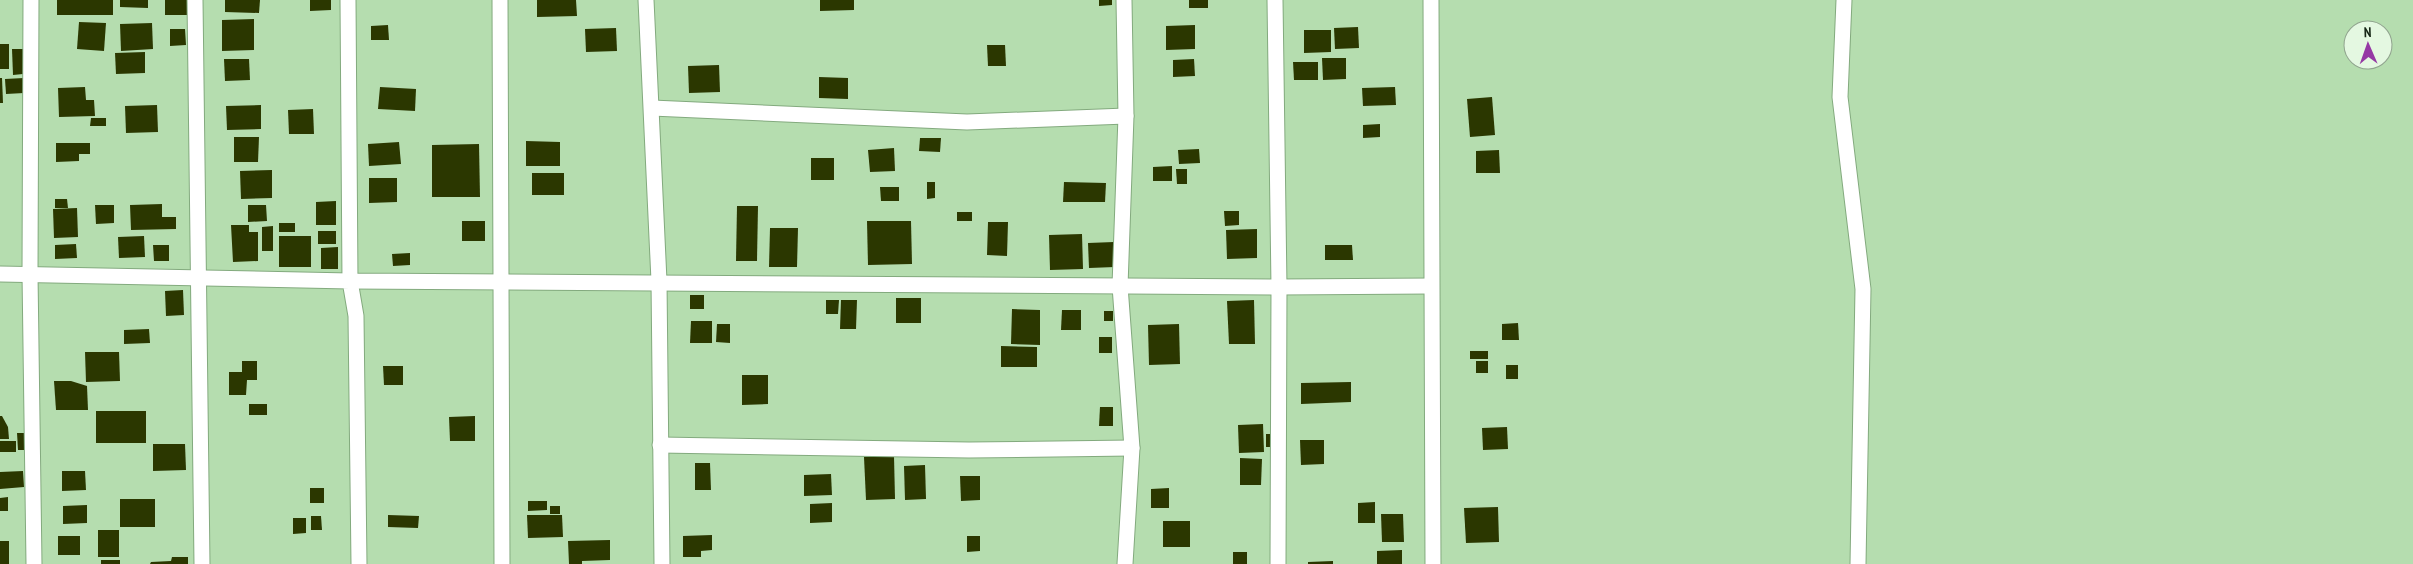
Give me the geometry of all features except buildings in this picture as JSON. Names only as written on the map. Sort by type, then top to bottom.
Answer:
[{"type":"street","points":[[31,0],[30,274],[34,564]]},
{"type":"street","points":[[195,0],[200,279],[202,564]]},
{"type":"street","points":[[348,0],[350,281],[356,316],[359,564]]},
{"type":"street","points":[[500,0],[502,564]]},
{"type":"street","points":[[646,0],[659,281],[662,564]]},
{"type":"street","points":[[1124,0],[1126,116],[1120,286],[1132,448],[1125,564]]},
{"type":"street","points":[[1275,0],[1279,287],[1278,564]]},
{"type":"street","points":[[1431,0],[1433,564]]},
{"type":"street","points":[[1844,0],[1840,112],[1863,289],[1858,564]]},
{"type":"street","points":[[652,108],[967,122],[1126,116]]},
{"type":"street","points":[[0,274],[200,279],[276,278],[350,281],[659,281],[1279,287],[1431,286]]},
{"type":"street","points":[[660,444],[969,450],[1132,448]]}]
